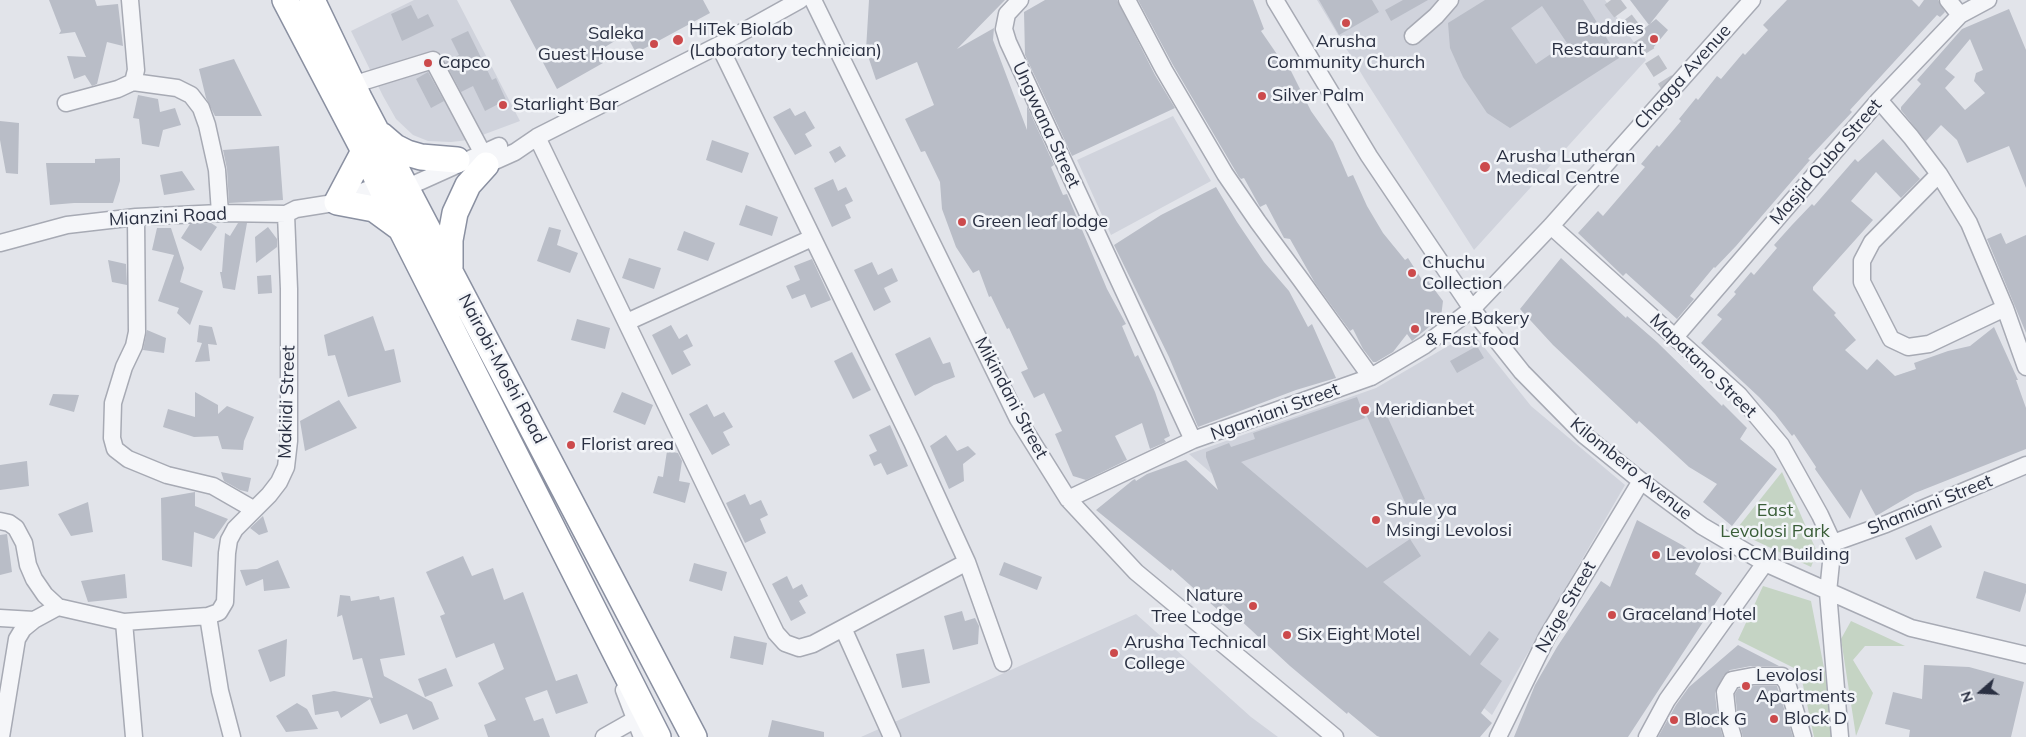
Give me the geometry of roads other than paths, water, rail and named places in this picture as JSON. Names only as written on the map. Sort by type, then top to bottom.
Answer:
[{"type":"highway","name":"Nairobi-Moshi Road","points":[[284,0],[364,151],[393,187],[450,271],[694,737]]},
{"type":"highway","name":"Nairobi-Moshi Road","points":[[312,0],[352,85],[376,129],[393,187],[402,230],[658,737]]},
{"type":"highway","points":[[376,129],[395,147],[407,153],[421,157],[457,160]]},
{"type":"highway","points":[[364,151],[337,202],[374,209],[402,230]]},
{"type":"highway","points":[[450,271],[450,240],[455,213],[468,185],[489,155]]},
{"type":"street","points":[[130,0],[136,70],[133,82]]},
{"type":"street","points":[[393,187],[537,137],[719,45],[800,0]]},
{"type":"street","name":"Mikindani Street","points":[[812,0],[1018,419],[1068,499],[1136,572],[1335,737]]},
{"type":"street","name":"Ungwana Street","points":[[1020,0],[1007,14],[1004,29],[1008,42],[1194,440]]},
{"type":"street","points":[[1127,0],[1164,70],[1225,174],[1371,377]]},
{"type":"street","name":"Kilombero Avenue","points":[[1275,0],[1369,156],[1472,309],[1522,372],[1584,435],[1641,481],[1702,526],[1765,562],[1911,628],[2026,655]]},
{"type":"street","points":[[1412,36],[1436,16],[1450,0]]},
{"type":"street","name":"Chagga Avenue","points":[[1472,309],[1550,226],[1752,0]]},
{"type":"street","points":[[1948,0],[1960,15]]},
{"type":"street","name":"Masjid Quba Street","points":[[1675,337],[1878,100],[1960,15],[1988,0]]},
{"type":"street","points":[[719,45],[912,442],[967,562],[1003,663]]},
{"type":"street","points":[[352,85],[433,60],[489,155]]},
{"type":"street","points":[[66,103],[118,90],[133,82],[177,88],[191,95],[201,108],[207,125],[217,170],[220,213]]},
{"type":"street","points":[[1878,100],[1911,137],[1939,174],[1968,223],[2005,308],[2026,368]]},
{"type":"street","points":[[393,187],[457,160],[515,152],[537,137]]},
{"type":"street","points":[[537,137],[776,633],[785,643],[799,648],[813,644],[967,562]]},
{"type":"street","points":[[1939,174],[1872,242],[1862,261],[1862,282],[1891,339],[1908,347],[1929,344],[2005,308]]},
{"type":"street","name":"Mianzini Road","points":[[0,243],[68,225],[136,217],[220,213],[286,214],[296,209],[337,202],[393,187]]},
{"type":"street","name":"Makiidi Street","points":[[208,616],[218,612],[226,602],[229,540],[235,529],[280,482],[286,467],[289,441],[289,289],[286,214]]},
{"type":"street","points":[[136,217],[137,332],[134,346],[124,367],[113,403],[112,438],[115,449],[128,459],[167,475],[213,486],[253,509]]},
{"type":"street","name":"Mapatano Street","points":[[1550,226],[1739,396],[1781,445],[1833,543]]},
{"type":"street","points":[[627,322],[812,238]]},
{"type":"street","name":"Ngamiani Street","points":[[1068,499],[1194,440],[1371,377],[1425,346],[1472,309]]},
{"type":"street","name":"Shamiani Street","points":[[1833,543],[1886,524],[2026,465]]},
{"type":"street","name":"Nzige Street","points":[[1498,737],[1547,637],[1641,481]]},
{"type":"street","points":[[0,521],[9,522],[16,528],[24,543],[28,565],[34,579],[45,595],[58,607],[124,622],[208,616],[220,690],[232,737]]},
{"type":"street","points":[[1833,543],[1828,592],[1840,737]]},
{"type":"street","points":[[1647,737],[1667,700],[1765,562]]},
{"type":"street","points":[[1,737],[17,638],[23,629],[34,620],[58,607]]},
{"type":"street","points":[[0,618],[34,620]]},
{"type":"street","points":[[124,622],[134,737]]},
{"type":"street","points":[[602,625],[634,720],[642,737]]},
{"type":"street","points":[[843,628],[892,737]]},
{"type":"street","points":[[1732,737],[1725,692],[1732,680],[1753,676],[1782,676],[1787,683],[1803,737]]},
{"type":"street","points":[[604,737],[634,720]]},
{"type":"street","points":[[1718,737],[1728,720]]},
{"type":"tunnel","points":[[1611,0],[1632,28],[1672,91]]},
{"type":"place","name":"Arusha Community Church","points":[[1346,23]]},
{"type":"place","name":"Buddies Restaurant","points":[[1654,39]]},
{"type":"place","name":"HiTek Biolab (Laboratory technician)","points":[[678,40]]},
{"type":"place","name":"Saleka Guest House","points":[[654,44]]},
{"type":"place","name":"Capco","points":[[428,63]]},
{"type":"place","name":"Silver Palm","points":[[1262,96]]},
{"type":"place","name":"Starlight Bar","points":[[503,105]]},
{"type":"place","name":"Arusha Lutheran Medical Centre","points":[[1485,167]]},
{"type":"place","name":"Green leaf lodge","points":[[962,222]]},
{"type":"place","name":"Chuchu Collection","points":[[1412,273]]},
{"type":"place","name":"Irene Bakery & Fast food","points":[[1415,329]]},
{"type":"place","name":"Meridianbet","points":[[1365,410]]},
{"type":"place","name":"Florist area","points":[[571,445]]},
{"type":"place","name":"Shule ya Msingi Levolosi","points":[[1376,520]]},
{"type":"place","name":"Levolosi CCM Building","points":[[1656,555]]},
{"type":"place","name":"Nature Tree Lodge","points":[[1253,606]]},
{"type":"place","name":"Graceland Hotel","points":[[1612,615]]},
{"type":"place","name":"Six Eight Motel","points":[[1287,635]]},
{"type":"place","name":"Arusha Technical College","points":[[1114,653]]},
{"type":"place","name":"Levolosi Apartments","points":[[1746,686]]},
{"type":"place","name":"Block D","points":[[1774,719]]},
{"type":"place","name":"Block G","points":[[1674,720]]},
{"type":"park label","name":"East Levolosi Park","points":[[1775,521]]}]
